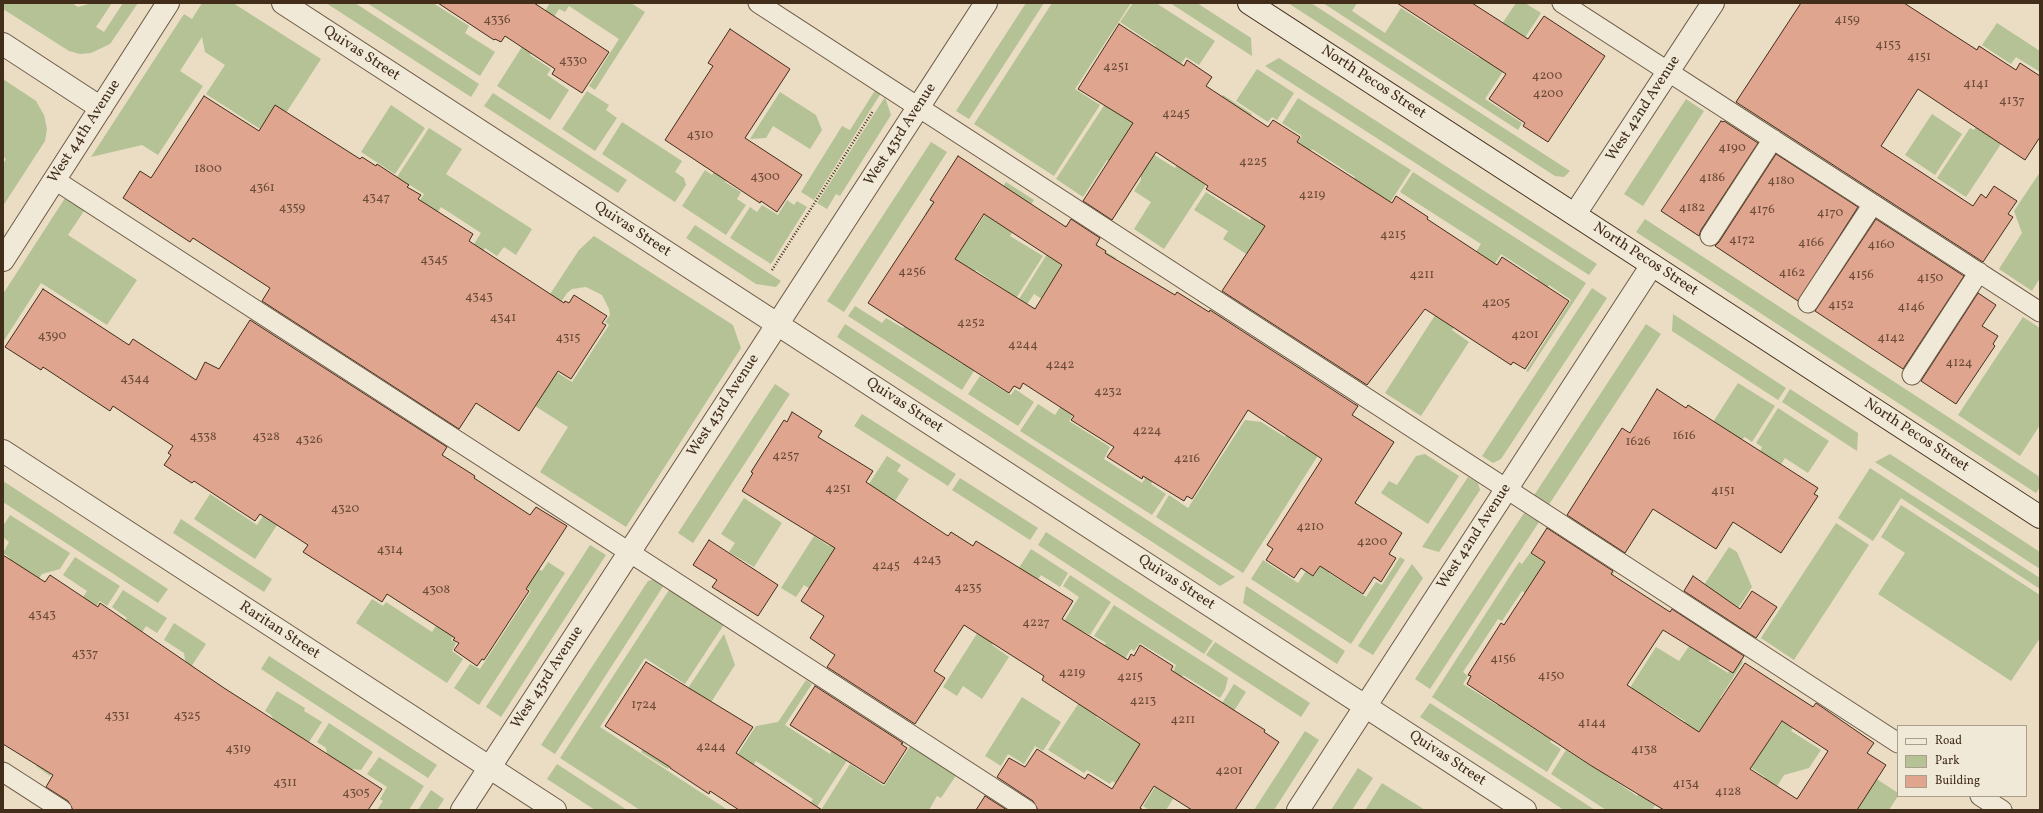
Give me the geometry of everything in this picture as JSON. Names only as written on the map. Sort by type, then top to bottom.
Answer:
[{"type":"street","name":"West 44th Avenue","points":[[3,260],[168,3]]},
{"type":"street","name":"Quivas Street","points":[[283,3],[1525,810]]},
{"type":"street","name":"West 43rd Avenue","points":[[462,810],[986,3]]},
{"type":"street","name":"North Pecos Street","points":[[1249,3],[2040,517]]},
{"type":"street","name":"West 42nd Avenue","points":[[1575,214],[1713,3]]},
{"type":"street","points":[[3,44],[101,108]]},
{"type":"street","name":"West 42nd Avenue","points":[[1298,810],[1652,265]]},
{"type":"street","name":"Raritan Street","points":[[3,451],[556,810]]},
{"type":"lane","points":[[758,3],[1897,742]]},
{"type":"lane","points":[[1562,3],[2040,312]]},
{"type":"lane","points":[[1710,236],[1773,139]]},
{"type":"lane","points":[[55,180],[1027,810]]},
{"type":"lane","points":[[1808,303],[1873,204]]},
{"type":"lane","points":[[1912,375],[1979,272]]},
{"type":"lane","points":[[3,772],[62,810]]},
{"type":"lane","points":[[1982,797],[2002,810]]},
{"type":"path","points":[[772,270],[888,87]]},
{"type":"green space","points":[[3,3],[72,3],[78,7],[92,3],[112,3],[96,27],[104,32],[123,3],[138,3],[110,44],[91,53],[80,54],[69,51],[3,9]]},
{"type":"green space","points":[[202,3],[233,3],[321,59],[271,136],[206,94],[225,65],[205,52],[202,37],[180,71],[203,86],[158,155],[142,145],[91,157],[184,14],[192,19]]},
{"type":"green space","points":[[326,3],[355,3],[479,84],[471,97]]},
{"type":"green space","points":[[367,3],[433,3],[469,26],[465,33],[495,52],[480,76]]},
{"type":"green space","points":[[550,3],[631,3],[645,12],[595,90],[589,86],[619,39],[569,6],[565,12],[559,9],[530,55],[551,69],[547,75],[569,90],[550,120],[497,86]]},
{"type":"green space","points":[[1026,3],[1044,3],[969,119],[956,111]]},
{"type":"green space","points":[[1052,3],[1131,3],[1075,89],[1100,105],[1054,176],[974,124]]},
{"type":"green space","points":[[1133,3],[1156,3],[1215,41],[1199,65],[1186,57],[1180,65],[1127,173],[1107,160],[1083,197],[1056,179],[1109,98],[1118,104],[1156,46],[1120,22]]},
{"type":"green space","points":[[1170,3],[1197,3],[1251,38],[1252,56]]},
{"type":"green space","points":[[1288,3],[1311,3],[1570,171],[1564,177],[1555,176]]},
{"type":"green space","points":[[1323,3],[1357,3],[1352,11],[1385,33],[1401,8],[1479,58],[1516,3],[1525,3],[1541,13],[1485,99],[1522,123],[1518,130]]},
{"type":"green space","points":[[1997,23],[2040,51],[2040,72],[2016,57],[2011,64],[1982,45]]},
{"type":"green space","points":[[1279,58],[1597,264],[1589,275],[1265,66]]},
{"type":"green space","points":[[1257,69],[1294,93],[1277,120],[1272,117],[1268,122],[1236,101]]},
{"type":"green space","points":[[3,79],[36,101],[44,115],[47,129],[45,141],[3,206],[3,164],[6,159],[3,156]]},
{"type":"green space","points":[[876,89],[881,93],[814,200],[801,192],[842,126],[850,130]]},
{"type":"green space","points":[[587,91],[609,105],[606,110],[617,118],[595,151],[562,129]]},
{"type":"green space","points":[[780,92],[816,115],[822,130],[810,149],[773,126],[766,138],[750,139]]},
{"type":"green space","points":[[493,93],[627,180],[618,193],[484,106]]},
{"type":"green space","points":[[1223,95],[1252,114],[1164,249],[1134,229],[1151,202],[1134,191],[1141,180],[1140,169],[1151,153],[1175,168]]},
{"type":"green space","points":[[885,97],[891,115],[840,196],[836,194],[827,209],[817,203]]},
{"type":"green space","points":[[1298,98],[1411,170],[1356,255],[1267,315],[1355,177],[1312,149],[1272,211],[1258,203],[1302,136],[1282,123]]},
{"type":"green space","points":[[1686,99],[1704,111],[1643,206],[1624,194]]},
{"type":"green space","points":[[391,105],[425,128],[395,174],[361,152]]},
{"type":"green space","points":[[1932,114],[1962,134],[1935,175],[1905,155]]},
{"type":"green space","points":[[622,122],[682,161],[675,172],[684,178],[686,185],[675,202],[602,154]]},
{"type":"green space","points":[[1976,127],[2001,144],[1966,197],[1937,178],[1970,128],[1974,130]]},
{"type":"green space","points":[[429,128],[462,149],[446,174],[532,229],[516,255],[504,247],[497,256],[485,248],[455,295],[445,289],[481,233],[441,207],[394,280],[392,244],[424,194],[397,177]]},
{"type":"green space","points":[[931,142],[947,152],[844,312],[827,301]]},
{"type":"green space","points":[[716,169],[728,177],[725,182],[741,192],[737,199],[746,205],[726,235],[682,206],[705,170],[712,175]]},
{"type":"green space","points":[[1413,172],[1586,283],[1528,372],[1526,371],[1571,300],[1549,285],[1528,319],[1516,312],[1538,278],[1501,254],[1452,330],[1469,342],[1421,416],[1385,393],[1481,244],[1400,192]]},
{"type":"green space","points":[[2040,172],[2040,278],[2032,291],[1999,269],[2022,233],[2014,211]]},
{"type":"green space","points":[[1006,182],[1034,200],[1010,236],[1043,256],[1006,314],[1002,302],[1008,292],[976,270],[964,288],[940,272],[962,238],[925,214],[932,203],[975,230]]},
{"type":"green space","points":[[1206,192],[1250,220],[1258,207],[1282,222],[1282,277],[1223,239],[1228,231],[1194,210]]},
{"type":"green space","points":[[67,195],[86,208],[68,235],[137,280],[107,325],[41,283],[3,342],[3,294]]},
{"type":"green space","points":[[787,200],[794,205],[797,201],[807,207],[771,264],[730,238],[750,207],[757,212],[762,205],[778,215]]},
{"type":"green space","points":[[1645,219],[2040,477],[2040,487],[2036,493],[1636,232]]},
{"type":"green space","points":[[695,225],[781,281],[776,287],[756,284],[686,238]]},
{"type":"green space","points":[[1065,225],[1079,235],[1060,266],[1087,283],[1106,252],[1116,258],[1094,293],[1102,337],[1034,294],[1024,309],[1016,304]]},
{"type":"green space","points":[[594,236],[733,325],[741,348],[626,527],[540,472],[568,427],[535,406],[518,348],[572,382],[609,325],[605,322],[610,315],[609,309],[602,295],[586,287],[572,289],[567,293],[530,350],[518,343],[579,250]]},
{"type":"green space","points":[[939,274],[941,337],[935,346],[962,364],[967,356],[979,363],[962,390],[848,316],[855,306],[882,323],[886,318],[903,328]]},
{"type":"green space","points":[[1592,288],[1607,298],[1501,459],[1493,463],[1482,456]]},
{"type":"green space","points":[[1673,314],[1786,388],[1778,400],[1672,331]]},
{"type":"green space","points":[[2023,317],[2040,328],[2040,425],[2020,456],[1958,415]]},
{"type":"green space","points":[[845,324],[1235,577],[1220,586],[837,337]]},
{"type":"green space","points":[[1646,324],[1661,334],[1548,506],[1533,497]]},
{"type":"green space","points":[[1096,351],[1108,359],[1069,421],[1110,447],[1104,459],[1142,483],[1148,474],[1154,478],[1151,484],[1166,494],[1152,515],[1020,431],[1038,404],[1055,415]]},
{"type":"green space","points":[[980,376],[1011,395],[1015,389],[1034,402],[1018,426],[968,394]]},
{"type":"green space","points":[[1738,383],[1775,406],[1752,442],[1745,437],[1670,489]]},
{"type":"green space","points":[[775,384],[790,394],[693,543],[678,533]]},
{"type":"green space","points":[[1790,389],[1858,433],[1857,451],[1782,402]]},
{"type":"green space","points":[[1778,408],[1829,441],[1808,473],[1785,458],[1741,525],[1762,447],[1756,443]]},
{"type":"green space","points":[[862,414],[956,474],[948,486],[854,426]]},
{"type":"green space","points":[[1245,420],[1261,422],[1285,437],[1293,425],[1331,435],[1243,573],[1156,517],[1169,495],[1188,508]]},
{"type":"green space","points":[[1425,454],[1459,476],[1428,524],[1381,493],[1389,481],[1397,485],[1416,456]]},
{"type":"green space","points":[[1890,454],[2040,552],[2040,569],[1875,462]]},
{"type":"green space","points":[[887,456],[901,465],[897,471],[909,479],[831,602],[804,585],[796,597],[781,588],[814,536],[829,546]]},
{"type":"green space","points":[[1870,468],[2040,578],[2040,589],[1901,498],[1873,541],[1838,518]]},
{"type":"green space","points":[[1468,477],[1478,483],[1480,490],[1439,552],[1422,547]]},
{"type":"green space","points":[[960,478],[1038,528],[1030,540],[952,490]]},
{"type":"green space","points":[[3,481],[168,589],[158,603],[3,502]]},
{"type":"green space","points":[[210,494],[257,525],[263,516],[277,525],[255,559],[194,519]]},
{"type":"green space","points":[[744,498],[782,523],[754,567],[729,552],[735,543],[721,534]]},
{"type":"green space","points":[[1901,505],[2040,595],[2040,638],[2011,681],[1878,594],[1905,553],[1881,537]]},
{"type":"green space","points":[[1356,512],[1364,518],[1329,573],[1366,597],[1376,582],[1382,585],[1400,557],[1405,560],[1351,644],[1251,579],[1263,560],[1298,583],[1306,571],[1314,576]]},
{"type":"green space","points":[[1524,513],[1539,522],[1430,689],[1415,679]]},
{"type":"green space","points":[[10,515],[70,553],[60,569],[42,574],[3,633],[3,569],[10,558],[3,553],[9,542],[3,537],[3,526]]},
{"type":"green space","points":[[181,519],[272,579],[264,592],[173,533]]},
{"type":"green space","points":[[1836,523],[1869,545],[1794,660],[1761,638]]},
{"type":"green space","points":[[1046,532],[1213,641],[1204,654],[1038,545]]},
{"type":"green space","points":[[590,545],[606,555],[501,717],[486,707]]},
{"type":"green space","points":[[1578,547],[1581,549],[1566,573],[1598,563],[1614,573],[1594,605],[1623,631],[1651,649],[1628,684],[1600,665],[1550,742],[1561,749],[1547,772],[1432,697],[1519,562],[1522,564],[1530,553],[1553,568],[1534,599],[1522,591],[1502,621],[1498,619],[1463,672],[1468,676],[1463,684],[1497,705],[1502,698],[1512,704],[1507,711],[1543,735],[1593,658],[1561,573]]},
{"type":"green space","points":[[1729,547],[1737,552],[1752,587],[1732,617],[1698,594]]},
{"type":"green space","points":[[1031,549],[1068,573],[1060,587],[1041,575],[1032,588],[1029,587],[992,645],[1009,657],[982,699],[963,686],[957,696],[943,687]]},
{"type":"green space","points":[[75,557],[120,586],[107,606],[100,601],[92,612],[86,609],[24,705],[3,692],[3,661],[27,676],[36,661],[40,663],[87,591],[63,575]]},
{"type":"green space","points":[[548,562],[565,573],[479,705],[454,688],[470,664],[480,669],[531,591],[520,583],[532,565],[542,571]]},
{"type":"green space","points":[[1412,564],[1423,578],[1373,655],[1358,646]]},
{"type":"green space","points":[[1070,575],[1111,602],[1090,635],[1082,631],[1076,640],[1037,664],[1079,597],[1063,586]]},
{"type":"green space","points":[[469,576],[486,587],[451,640],[456,643],[452,651],[463,659],[447,683],[356,623],[372,599],[383,606],[386,602],[432,632]]},
{"type":"green space","points":[[655,579],[664,585],[555,754],[541,745],[648,581]]},
{"type":"green space","points":[[1246,586],[1345,651],[1337,664],[1243,603]]},
{"type":"green space","points":[[671,587],[725,623],[685,684],[645,658],[600,727],[728,810],[640,810],[560,758]]},
{"type":"green space","points":[[123,590],[167,618],[157,633],[146,626],[50,776],[36,766],[127,618],[112,607]]},
{"type":"green space","points":[[1114,605],[1228,678],[1225,690],[1220,698],[1183,675],[1148,730],[1176,665],[1140,643],[1134,651],[1131,649],[1099,699],[1100,652],[1106,643],[1094,636]]},
{"type":"green space","points":[[174,623],[206,644],[187,673],[184,653],[164,640]]},
{"type":"green space","points":[[1699,631],[1720,644],[1709,661],[1728,673],[1738,658],[1743,662],[1720,698],[1742,712],[1765,676],[1776,683],[1753,719],[1775,733],[1788,714],[1798,720],[1791,731],[1821,750],[1809,768],[1784,775],[1771,796],[1758,788],[1765,777],[1729,753],[1677,734],[1685,721],[1653,701],[1645,712],[1631,686],[1656,647],[1679,661]]},
{"type":"green space","points":[[724,634],[735,665],[668,769],[641,752],[685,686],[688,688]]},
{"type":"green space","points":[[1215,642],[1310,703],[1301,717],[1206,655]]},
{"type":"green space","points":[[269,656],[437,765],[428,778],[261,669]]},
{"type":"green space","points":[[806,680],[812,684],[785,725],[830,754],[854,716],[848,759],[815,810],[806,810],[813,799],[756,761],[729,802],[713,792],[756,726],[778,722]]},
{"type":"green space","points":[[1234,684],[1246,692],[1194,774],[1190,772],[1166,810],[1149,810],[1143,806],[1164,773],[1183,765]]},
{"type":"green space","points":[[277,691],[305,708],[304,711],[322,722],[309,742],[303,738],[297,747],[277,725],[271,715],[265,711]]},
{"type":"green space","points":[[1022,697],[1061,722],[1043,751],[1035,746],[1024,764],[1008,754],[1001,766],[985,756]]},
{"type":"green space","points":[[1082,698],[1104,704],[1096,717],[1132,739],[1140,727],[1148,732],[1133,794],[1112,781],[1110,784],[1087,770],[1084,773],[1048,750]]},
{"type":"green space","points":[[1430,703],[1595,810],[1564,810],[1420,717]]},
{"type":"green space","points":[[1631,706],[1611,767],[1606,775],[1637,796],[1643,786],[1656,791],[1650,802],[1655,805],[1652,810],[1606,810],[1551,774],[1566,750],[1592,767]]},
{"type":"green space","points":[[329,723],[373,752],[361,770],[351,769],[345,778],[296,810],[328,760],[326,748],[317,742]]},
{"type":"green space","points":[[1305,731],[1319,740],[1274,810],[1254,810]]},
{"type":"green space","points":[[911,745],[957,774],[941,798],[937,796],[929,810],[821,810],[850,764],[884,786]]},
{"type":"green space","points":[[379,757],[424,786],[409,810],[377,810],[383,801],[380,799],[387,787],[367,774]]},
{"type":"green space","points":[[557,764],[627,810],[595,810],[547,779]]},
{"type":"green space","points":[[1358,768],[1373,778],[1352,810],[1331,810]]},
{"type":"green space","points":[[1863,770],[1897,792],[1897,797],[1889,810],[1837,810]]},
{"type":"green space","points":[[1382,783],[1425,810],[1365,810]]},
{"type":"green space","points":[[431,790],[444,799],[437,810],[418,810]]},
{"type":"building","points":[[438,3],[534,3],[609,52],[582,93],[552,74],[555,69],[505,36],[501,42],[495,39],[494,40]]},
{"type":"building","points":[[1397,3],[1472,3],[1528,39],[1544,16],[1605,56],[1548,142],[1523,126],[1525,123],[1489,99],[1506,74]]},
{"type":"building","points":[[1801,3],[1904,3],[1977,50],[1979,46],[2016,70],[2020,63],[2040,76],[2040,137],[2025,160],[1918,89],[1881,146],[1973,206],[1981,194],[1986,198],[1994,186],[2017,201],[2008,214],[2013,217],[1983,262],[1736,102]]},
{"type":"building","points":[[1119,24],[1184,66],[1187,60],[1212,77],[1206,86],[1268,127],[1273,120],[1300,137],[1297,142],[1392,203],[1396,196],[1428,217],[1427,219],[1497,265],[1502,257],[1569,301],[1525,369],[1513,362],[1511,365],[1425,309],[1367,385],[1222,291],[1265,226],[1206,189],[1208,186],[1156,152],[1112,220],[1083,201],[1133,123],[1078,89]]},
{"type":"building","points":[[730,29],[790,69],[745,138],[802,175],[777,212],[761,201],[760,203],[665,140],[713,66],[708,63]]},
{"type":"building","points":[[204,96],[259,131],[275,105],[360,159],[362,157],[376,166],[377,164],[409,185],[407,187],[421,195],[418,199],[473,234],[469,241],[564,303],[565,301],[569,303],[574,295],[607,316],[602,323],[606,325],[571,379],[558,371],[519,431],[476,403],[459,429],[262,301],[270,288],[193,238],[190,242],[123,198],[140,171],[151,178]]},
{"type":"building","points":[[1721,121],[1724,121],[1758,143],[1701,230],[1699,236],[1661,211]]},
{"type":"building","points":[[1776,154],[1858,207],[1798,301],[1715,246]]},
{"type":"building","points":[[958,156],[1066,227],[1071,219],[1100,238],[1096,245],[1106,251],[1105,253],[1175,295],[1177,292],[1209,312],[1210,310],[1358,406],[1352,415],[1394,442],[1355,503],[1402,533],[1389,554],[1396,558],[1381,582],[1374,577],[1363,594],[1320,566],[1313,576],[1301,568],[1294,578],[1266,560],[1273,549],[1267,545],[1322,459],[1248,410],[1192,499],[1187,496],[1184,501],[1143,476],[1142,479],[1107,457],[1114,447],[1071,420],[1074,416],[1023,383],[1020,389],[1014,386],[1009,393],[868,303],[934,202],[930,200]],"holes":[[[984,214],[1062,265],[1035,309],[955,259]]]},
{"type":"building","points":[[1876,219],[1964,276],[1903,369],[1815,311]]},
{"type":"building","points":[[43,289],[129,345],[133,339],[196,380],[205,362],[219,369],[250,320],[447,447],[442,455],[475,476],[474,478],[530,515],[536,507],[567,526],[526,589],[529,591],[484,660],[482,659],[477,666],[454,650],[459,643],[453,640],[455,638],[387,594],[382,602],[303,552],[308,545],[260,514],[255,521],[194,481],[192,483],[164,465],[171,455],[168,453],[173,446],[113,406],[110,411],[43,367],[41,370],[5,347]]},
{"type":"building","points":[[1978,293],[1996,305],[1982,326],[1998,336],[1993,344],[1995,346],[1956,404],[1921,381]]},
{"type":"building","points":[[1657,389],[1686,408],[1688,405],[1818,488],[1814,494],[1818,496],[1781,553],[1733,522],[1716,549],[1653,509],[1625,553],[1567,515],[1622,428],[1630,433]]},
{"type":"building","points":[[792,412],[822,431],[818,437],[873,471],[866,482],[948,536],[951,532],[973,546],[976,541],[1073,601],[1062,619],[1128,660],[1131,654],[1134,656],[1140,645],[1173,666],[1171,670],[1265,730],[1264,732],[1279,742],[1235,810],[1192,810],[1154,786],[1140,808],[1143,810],[1038,810],[1033,801],[997,777],[1009,758],[1025,767],[1037,749],[1085,779],[1088,774],[1112,789],[1140,744],[1042,680],[1044,676],[964,625],[934,671],[945,678],[915,724],[827,667],[835,655],[810,638],[824,616],[801,601],[835,548],[742,491],[753,473],[751,472],[784,420],[787,422]]},
{"type":"building","points":[[1547,528],[1613,571],[1611,574],[1670,612],[1672,609],[1744,656],[1733,673],[1663,630],[1627,685],[1699,732],[1745,663],[1813,707],[1816,703],[1874,743],[1867,753],[1886,765],[1857,810],[1664,810],[1590,765],[1467,684],[1471,676],[1468,675],[1501,623],[1504,625],[1545,562],[1531,553]],"holes":[[[1782,721],[1828,751],[1797,799],[1750,769]]]},
{"type":"building","points":[[709,540],[778,585],[758,616],[712,587],[717,580],[693,565]]},
{"type":"building","points":[[3,555],[45,582],[50,575],[98,607],[100,603],[224,688],[382,789],[368,810],[73,810],[68,801],[46,787],[53,775],[3,744]]},
{"type":"building","points":[[1693,576],[1740,609],[1752,591],[1777,607],[1756,638],[1684,591]]},
{"type":"building","points":[[646,662],[753,727],[736,753],[822,810],[739,810],[710,791],[709,794],[670,767],[605,726]]},
{"type":"building","points":[[815,686],[903,743],[901,744],[907,748],[884,784],[790,725]]},
{"type":"building","points":[[985,796],[1007,810],[976,810]]}]
